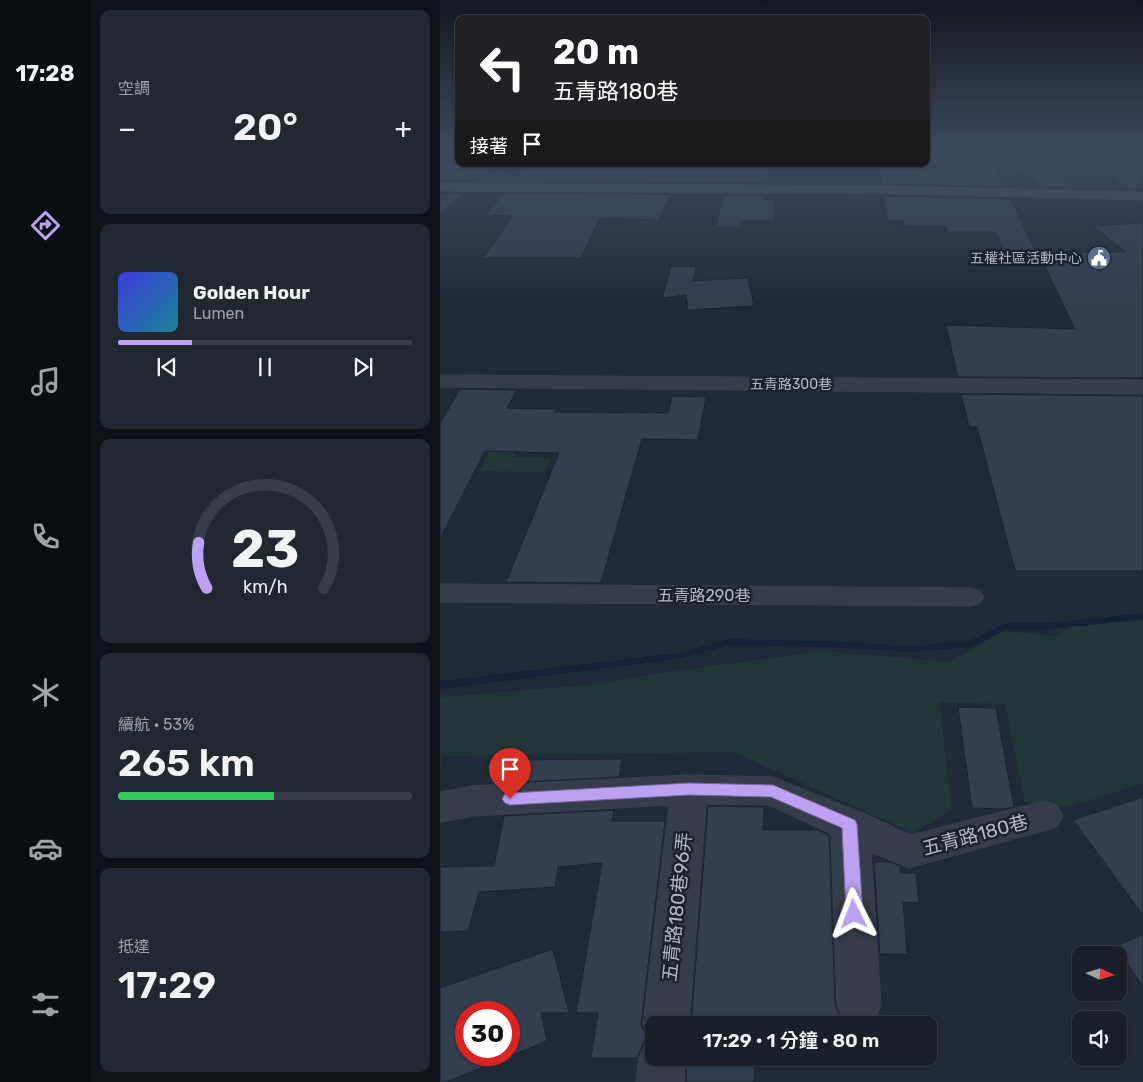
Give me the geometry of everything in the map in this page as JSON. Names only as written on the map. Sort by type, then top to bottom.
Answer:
[{"type":"street","name":"五青路300巷","points":[[440,381],[1143,387]]},
{"type":"street","name":"五青路290巷","points":[[440,593],[969,597]]},
{"type":"street","name":"五青路180巷","points":[[440,807],[472,801],[689,789],[773,791],[909,852],[1044,816]]},
{"type":"street","name":"五青路180巷96弄","points":[[667,1016],[689,789]]},
{"type":"street","points":[[850,824],[859,1005]]},
{"type":"street","points":[[660,1082],[661,1066]]},
{"type":"green space","points":[[490,449],[517,449],[513,457],[551,458],[545,472],[479,471]]},
{"type":"green space","points":[[1143,621],[1143,783],[1072,806],[1025,802],[1005,704],[939,702],[952,809],[913,833],[734,752],[442,756],[440,768],[440,697],[602,684],[648,675],[823,651],[950,662],[1003,631],[1053,636],[1074,626]]},
{"type":"building","points":[[440,201],[454,201],[440,215]]},
{"type":"building","points":[[497,201],[667,201],[658,220],[600,218],[581,258],[483,258],[513,216],[486,215]]},
{"type":"building","points":[[722,201],[774,201],[775,220],[740,221],[739,227],[716,227]]},
{"type":"building","points":[[885,201],[1012,201],[1040,262],[1008,261],[996,232],[947,232],[946,227],[904,226],[903,221],[888,221]]},
{"type":"building","points":[[1143,223],[1143,378],[958,377],[946,325],[1075,329],[1038,252],[1126,252],[1093,226]]},
{"type":"building","points":[[671,266],[696,267],[693,281],[748,278],[754,306],[688,310],[686,295],[662,298]]},
{"type":"building","points":[[460,389],[517,390],[507,408],[556,409],[555,412],[668,413],[672,396],[706,397],[698,440],[642,439],[601,583],[506,582],[559,453],[485,451],[440,539],[440,423]]},
{"type":"building","points":[[961,394],[1143,396],[1143,571],[1015,571],[977,427],[969,427]]},
{"type":"building","points":[[958,707],[996,708],[1014,807],[1004,809],[972,808]]},
{"type":"building","points":[[622,759],[619,777],[505,783],[510,760]]},
{"type":"building","points":[[1143,797],[1143,915],[1073,820]]},
{"type":"building","points":[[708,806],[764,807],[763,830],[818,830],[829,835],[835,1005],[840,1016],[692,1016]]},
{"type":"building","points":[[614,810],[612,821],[665,821],[641,1025],[645,1033],[645,1040],[637,1058],[591,1058],[598,1013],[576,1013],[602,863],[558,867],[555,887],[479,892],[468,931],[440,932],[440,867],[494,866],[504,816]]},
{"type":"building","points":[[874,862],[890,862],[900,866],[900,873],[916,873],[919,903],[903,902],[907,954],[880,954]]},
{"type":"building","points":[[1143,935],[1143,987],[1128,964],[1128,946],[1116,946]]},
{"type":"building","points":[[553,949],[569,1013],[541,1013],[547,1041],[520,1052],[520,1001],[455,1001],[455,1066],[485,1066],[446,1082],[440,1082],[440,988]]},
{"type":"building","points":[[687,1066],[755,1066],[754,1082],[686,1082]]},
{"type":"waterway","points":[[440,685],[678,656],[730,642],[828,644],[909,649],[971,644],[1006,626],[1050,626],[1143,616]]},
{"type":"place","name":"五權社區活動中心","points":[[1099,258]]},
{"type":"route","points":[[510,799],[689,789],[773,791],[850,824],[854,914]]}]
